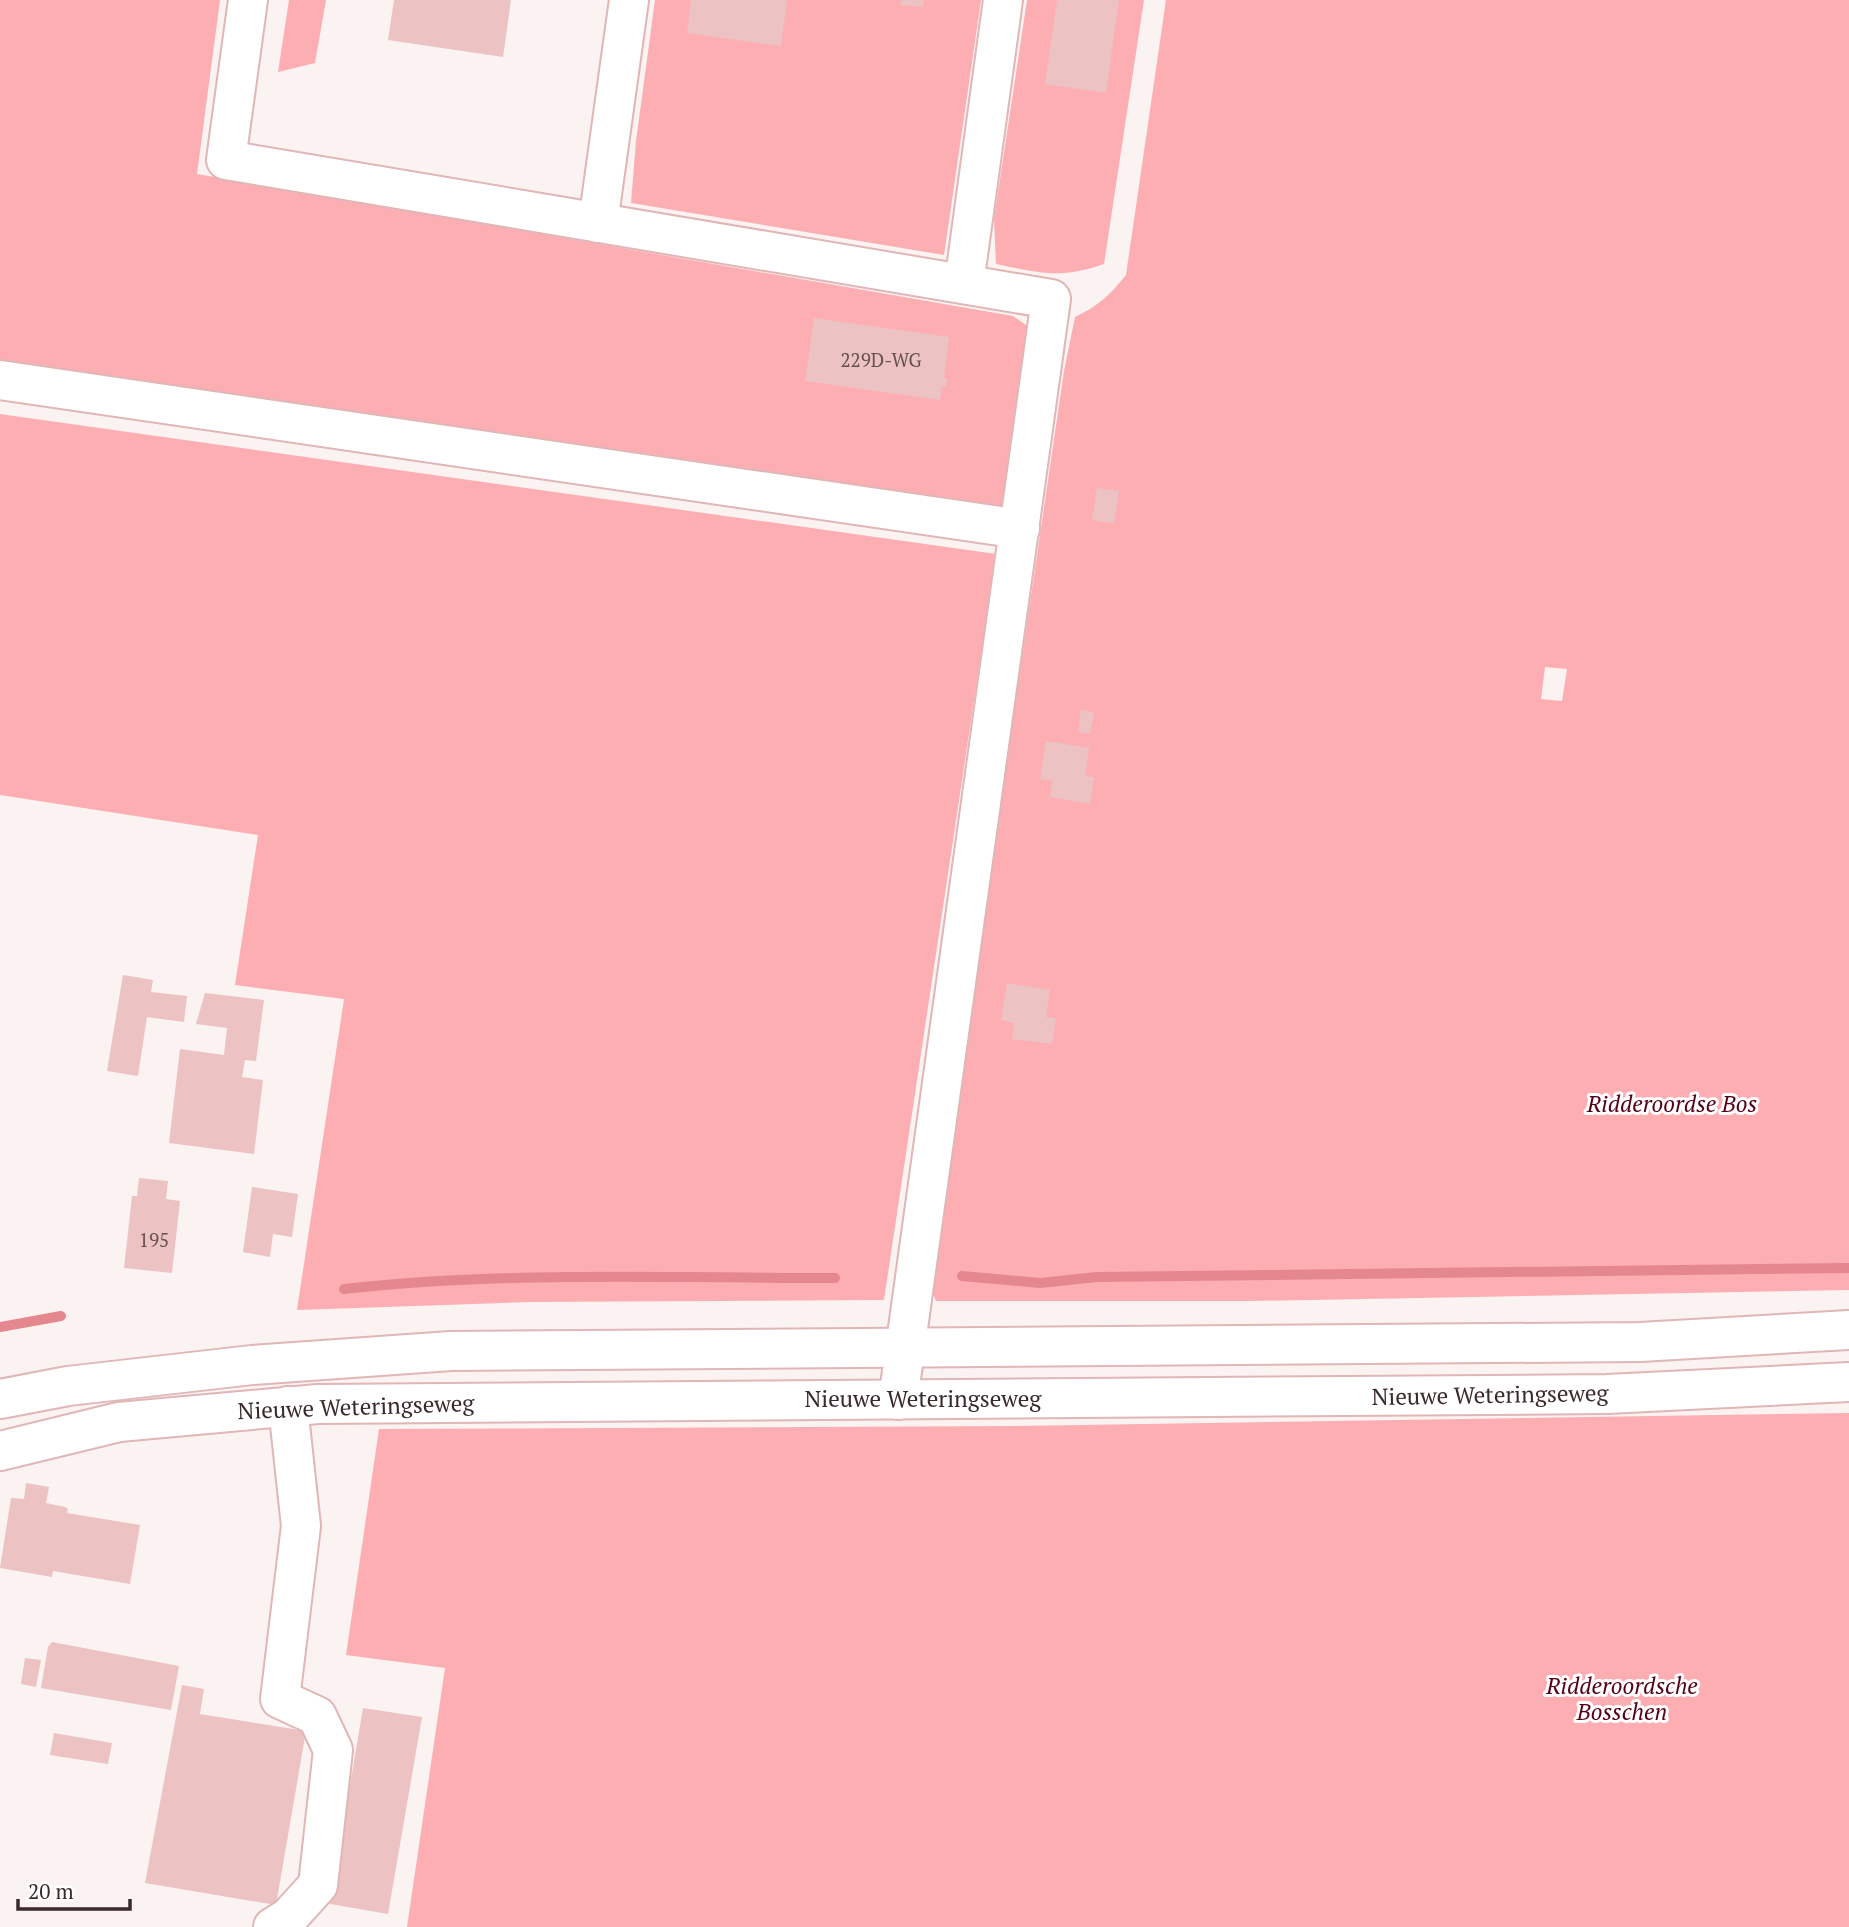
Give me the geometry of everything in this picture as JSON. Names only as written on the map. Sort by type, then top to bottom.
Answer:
[{"type":"main road","points":[[248,0],[226,160],[1051,299],[898,1399]]},
{"type":"main road","points":[[598,223],[629,0]]},
{"type":"main road","points":[[964,284],[1003,0]]},
{"type":"main road","points":[[0,380],[1020,529]]},
{"type":"main road","name":"Nieuwe Weteringseweg","points":[[0,1399],[68,1385],[252,1365],[451,1351],[1640,1342],[1849,1330]]},
{"type":"main road","name":"Nieuwe Weteringseweg","points":[[0,1451],[119,1422],[288,1406],[509,1401],[1607,1394],[1849,1382]]},
{"type":"main road","points":[[273,1927],[289,1917],[318,1885],[333,1750],[317,1716],[280,1699],[301,1526],[288,1406]]},
{"type":"green space","points":[[0,0],[220,0],[197,174],[1013,316],[1030,328],[1002,510],[0,363]]},
{"type":"green space","points":[[289,0],[326,0],[315,63],[278,72]]},
{"type":"green space","points":[[655,0],[981,0],[944,255],[631,203],[636,141]]},
{"type":"green space","points":[[1027,0],[1144,0],[1104,264],[1075,272],[1038,272],[996,264],[994,219]]},
{"type":"green space","name":"Ridderoordse Bos","points":[[1166,0],[1849,0],[1849,1290],[1250,1301],[936,1301],[930,1286],[1064,371],[1075,317],[1103,299],[1126,275]],"holes":[[[1545,667],[1567,669],[1562,701],[1541,699]]]},
{"type":"green space","points":[[0,414],[996,554],[884,1300],[529,1302],[297,1310],[344,999],[235,985],[258,835],[0,795]]},
{"type":"green space","name":"Ridderoordsche Bosschen","points":[[1849,1413],[1849,1927],[407,1927],[445,1668],[346,1655],[379,1429],[1011,1426]]},
{"type":"building","points":[[394,0],[511,0],[503,57],[388,40]]},
{"type":"building","points":[[691,0],[787,0],[781,46],[687,33]]},
{"type":"building","points":[[901,0],[924,0],[923,7],[900,5]]},
{"type":"building","points":[[1057,0],[1119,0],[1106,93],[1045,84]]},
{"type":"building","points":[[814,318],[949,337],[944,378],[947,378],[946,387],[942,386],[940,400],[805,381]]},
{"type":"building","points":[[1097,488],[1119,491],[1114,524],[1092,520]]},
{"type":"building","points":[[1081,710],[1094,712],[1090,734],[1078,732]]},
{"type":"building","points":[[1046,741],[1089,748],[1085,776],[1094,777],[1090,804],[1050,797],[1052,781],[1040,779]]},
{"type":"building","points":[[123,975],[153,980],[151,992],[187,996],[184,1022],[147,1017],[138,1076],[107,1071]]},
{"type":"building","points":[[1007,983],[1050,990],[1046,1017],[1056,1018],[1052,1044],[1012,1039],[1014,1023],[1001,1020]]},
{"type":"building","points":[[205,993],[264,1000],[256,1061],[245,1060],[242,1077],[263,1080],[254,1154],[169,1143],[180,1049],[224,1055],[227,1028],[196,1024]]},
{"type":"building","points":[[139,1178],[168,1181],[166,1199],[180,1201],[172,1273],[124,1268],[132,1196],[137,1196]]},
{"type":"building","points":[[252,1187],[298,1194],[292,1237],[273,1234],[270,1257],[243,1252]]},
{"type":"building","points":[[26,1483],[49,1487],[46,1503],[65,1507],[68,1509],[67,1513],[140,1525],[130,1584],[53,1571],[52,1577],[0,1568],[11,1498],[24,1499]]},
{"type":"building","points":[[52,1642],[179,1666],[171,1710],[41,1688],[48,1647]]},
{"type":"building","points":[[25,1658],[41,1660],[36,1687],[21,1684]]},
{"type":"building","points":[[182,1685],[204,1689],[200,1714],[306,1731],[276,1905],[145,1883]]},
{"type":"building","points":[[363,1708],[422,1717],[388,1914],[330,1904]]},
{"type":"building","points":[[54,1733],[112,1743],[108,1764],[50,1755]]},
{"type":"waterway","points":[[962,1276],[1040,1283],[1097,1277],[1849,1268]]},
{"type":"waterway","points":[[344,1289],[405,1283],[528,1278],[835,1278]]},
{"type":"waterway","points":[[0,1327],[61,1316]]}]
